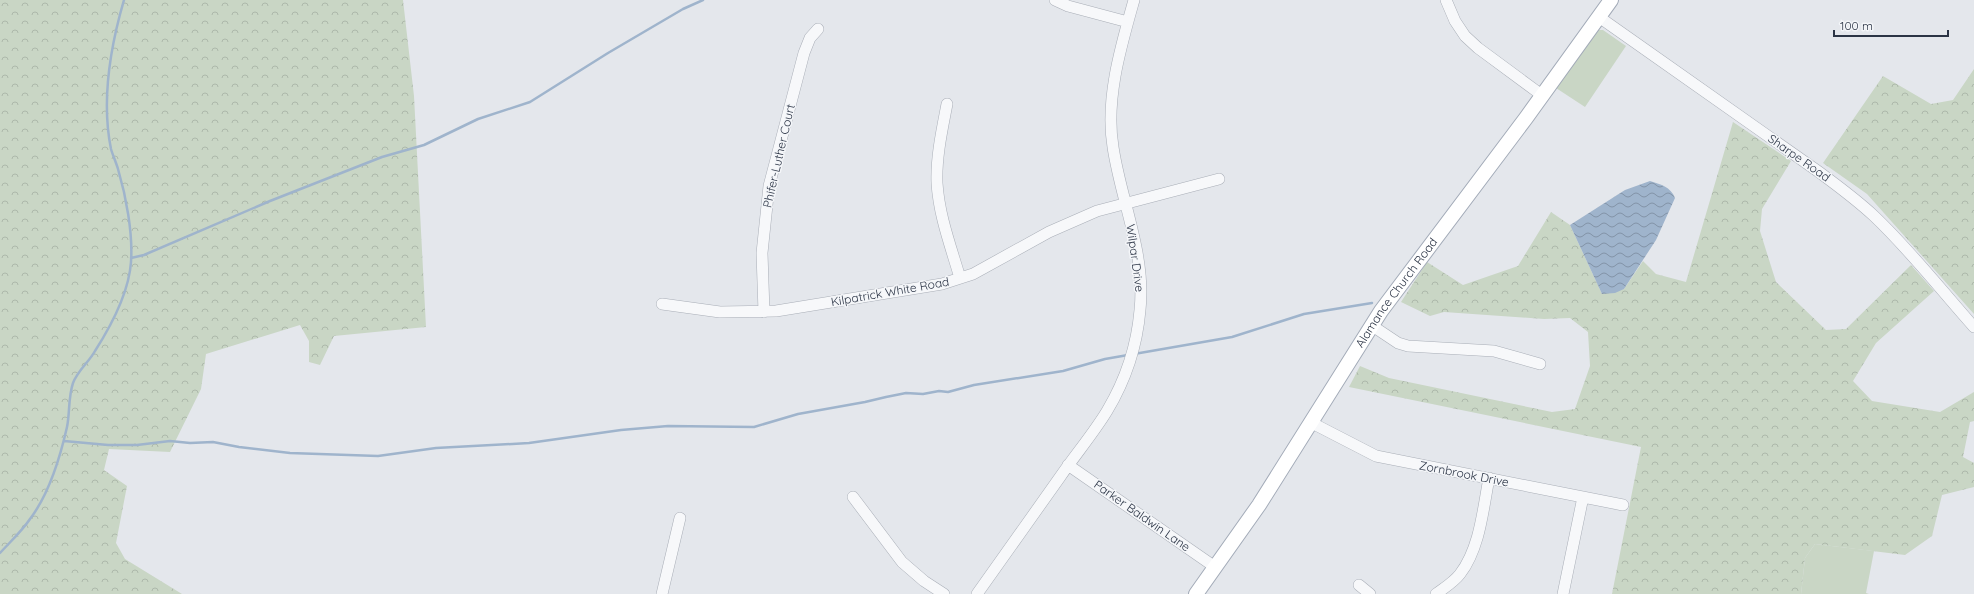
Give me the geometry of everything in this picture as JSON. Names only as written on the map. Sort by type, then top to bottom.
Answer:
[{"type":"main road","name":"Alamance Church Road","points":[[1196,594],[1259,505],[1312,423],[1371,325],[1408,273],[1543,96],[1611,0]]},
{"type":"street","points":[[1055,0],[1068,6],[1128,22]]},
{"type":"street","name":"Wilpar Drive","points":[[977,594],[1114,399],[1127,370],[1135,340],[1140,309],[1141,283],[1131,221],[1125,203],[1112,146],[1111,116],[1114,88],[1134,0]]},
{"type":"street","points":[[1446,0],[1455,21],[1465,36],[1478,48],[1543,96]]},
{"type":"street","name":"Sharpe Road","points":[[1599,17],[1854,198],[1905,248],[1974,327]]},
{"type":"street","name":"Phifer-Luther Court","points":[[764,312],[762,253],[769,186],[804,53],[810,38],[818,29]]},
{"type":"street","points":[[947,104],[937,160],[937,183],[943,221],[960,278]]},
{"type":"street","name":"Kilpatrick White Road","points":[[662,304],[720,312],[764,312],[880,295],[942,284],[973,274],[1073,220],[1125,203],[1219,179]]},
{"type":"street","points":[[1371,325],[1398,343],[1408,346],[1494,351],[1540,364]]},
{"type":"street","name":"Zornbrook Drive","points":[[1312,423],[1376,456],[1623,506]]},
{"type":"street","name":"Parker Baldwin Lane","points":[[1068,465],[1215,567]]},
{"type":"street","points":[[1436,594],[1459,574],[1468,561],[1480,526],[1489,478]]},
{"type":"street","points":[[853,497],[902,562],[924,581],[944,594]]},
{"type":"street","points":[[1563,594],[1583,498]]},
{"type":"street","points":[[662,594],[680,518]]},
{"type":"street","points":[[1359,585],[1370,594]]},
{"type":"green space","points":[[0,0],[403,0],[414,96],[426,327],[334,336],[320,365],[309,362],[309,341],[300,325],[206,354],[201,389],[170,452],[109,449],[104,470],[127,486],[116,543],[125,559],[182,594],[0,594]]},
{"type":"green space","points":[[1597,30],[1603,30],[1626,46],[1585,107],[1556,88]]},
{"type":"green space","points":[[1974,69],[1974,314],[1867,194],[1823,163],[1883,76],[1931,104],[1953,100]]},
{"type":"green space","points":[[1733,122],[1791,161],[1762,209],[1760,231],[1776,282],[1826,330],[1846,329],[1911,265],[1934,291],[1876,343],[1853,381],[1872,401],[1940,412],[1974,392],[1974,421],[1970,422],[1963,457],[1974,463],[1974,487],[1942,495],[1932,536],[1905,555],[1815,544],[1805,558],[1801,594],[1612,594],[1641,447],[1349,387],[1360,366],[1389,378],[1552,412],[1575,409],[1590,366],[1588,332],[1570,318],[1544,319],[1444,312],[1430,316],[1401,302],[1427,262],[1463,285],[1518,266],[1551,212],[1570,225],[1602,294],[1624,289],[1643,261],[1656,274],[1686,282]]},
{"type":"green space","points":[[1815,544],[1874,551],[1866,593],[1869,594],[1801,594],[1805,558]]},
{"type":"water","points":[[1650,181],[1671,191],[1675,198],[1656,240],[1624,289],[1615,293],[1602,294],[1570,225],[1625,190]]},
{"type":"waterway","points":[[0,553],[20,532],[43,498],[61,451],[67,427],[70,394],[73,383],[93,355],[113,320],[127,285],[130,273],[131,239],[128,215],[121,180],[111,149],[107,112],[108,74],[124,0]]},
{"type":"waterway","points":[[131,258],[144,255],[270,201],[382,157],[424,145],[478,119],[530,102],[608,53],[683,9],[703,0]]},
{"type":"waterway","points":[[1134,354],[1232,337],[1304,314],[1372,303]]},
{"type":"waterway","points":[[64,441],[108,445],[137,445],[170,441],[190,443],[213,442],[239,447],[290,453],[378,456],[436,448],[529,443],[621,430],[668,426],[754,427],[798,414],[906,393],[923,394],[939,391],[948,392],[974,385],[1063,371],[1105,359],[1128,355]]}]
